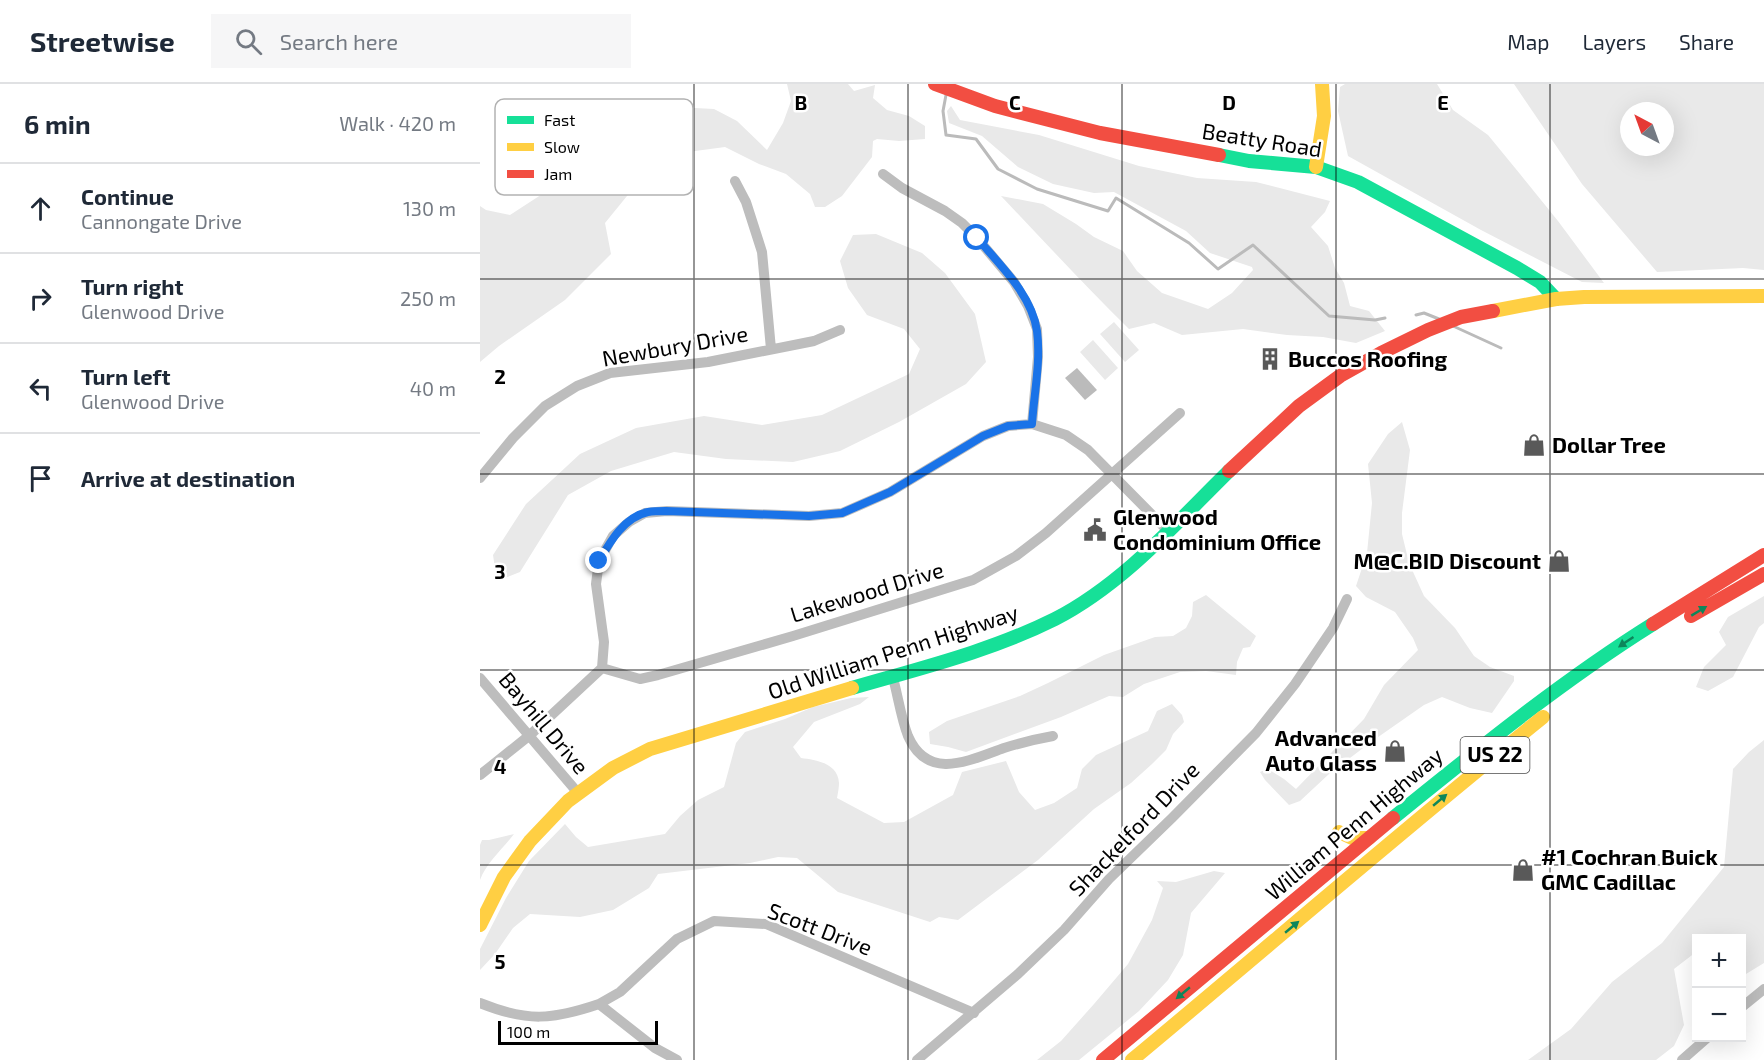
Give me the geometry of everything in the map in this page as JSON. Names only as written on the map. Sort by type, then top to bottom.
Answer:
[{"type":"main road","name":"Beatty Road","points":[[935,84],[995,106],[1100,133],[1250,160],[1316,167],[1358,182],[1517,268],[1540,282],[1556,299]]},
{"type":"main road","points":[[1316,167],[1324,125],[1325,99],[1322,84]]},
{"type":"main road","name":"Old William Penn Highway","points":[[480,925],[506,873],[528,842],[578,793],[613,768],[650,749],[893,678],[1000,644],[1057,618],[1100,591],[1135,562],[1299,406],[1340,376],[1381,353],[1428,330],[1461,318],[1556,299],[1764,296]]},
{"type":"main road","name":"William Penn Highway","points":[[1103,1060],[1369,838],[1542,700],[1636,635],[1764,555]]},
{"type":"main road","points":[[1663,634],[1711,603],[1764,574]]},
{"type":"main road","name":"William Penn Highway","points":[[1132,1060],[1450,792],[1514,739],[1569,698]]},
{"type":"main road","points":[[1339,863],[1342,845],[1339,832],[1352,838],[1369,838]]},
{"type":"street","points":[[883,174],[902,188],[962,223],[1014,282],[1024,298],[1036,329],[1038,357],[1032,424]]},
{"type":"street","points":[[735,181],[746,202],[762,252],[771,349]]},
{"type":"street","name":"Newbury Drive","points":[[480,478],[513,438],[545,406],[577,386],[610,373],[708,362],[814,341],[840,330]]},
{"type":"street","name":"Lakewood Drive","points":[[602,668],[640,679],[658,675],[973,580],[1016,556],[1046,533],[1180,412]]},
{"type":"street","points":[[480,775],[530,735],[602,668],[604,642],[596,584],[599,561],[613,536],[628,522],[645,513],[666,511],[809,516],[842,513],[890,492],[983,436],[1008,426],[1032,424],[1066,435],[1088,450],[1168,531]]},
{"type":"street","name":"Shackelford Drive","points":[[917,1060],[974,1013],[1064,930],[1109,879],[1256,733],[1295,684],[1333,628],[1347,599]]},
{"type":"street","name":"Bayhill Drive","points":[[480,678],[578,793]]},
{"type":"street","points":[[893,678],[908,735],[921,754],[930,761],[958,764],[1028,740],[1053,736]]},
{"type":"street","name":"Scott Drive","points":[[599,1004],[620,992],[677,939],[714,921],[766,924],[974,1013]]},
{"type":"street","points":[[1746,1004],[1764,988]]},
{"type":"street","points":[[480,1003],[493,1009],[525,1017],[549,1017],[573,1013],[599,1004],[655,1048],[677,1060]]},
{"type":"street","points":[[1682,1060],[1702,1042]]},
{"type":"shaded area","points":[[787,84],[848,84],[854,91],[875,85],[873,98],[887,110],[909,116],[925,126],[925,139],[899,141],[877,139],[873,141],[872,157],[842,196],[825,207],[815,207],[810,194],[786,174],[725,147],[693,151],[693,108],[714,109],[737,121],[767,150],[783,123],[791,101]]},
{"type":"shaded area","points":[[1345,84],[1437,84],[1453,110],[1488,135],[1558,221],[1604,283],[1582,282],[1481,230],[1348,156],[1338,111],[1340,87]]},
{"type":"shaded area","points":[[1514,84],[1764,84],[1764,270],[1743,268],[1657,272],[1582,184]]},
{"type":"shaded area","points":[[951,106],[960,120],[1039,135],[1139,166],[1197,178],[1256,182],[1330,201],[1325,212],[1311,227],[1328,246],[1335,268],[1344,283],[1350,306],[1369,311],[1385,331],[1356,343],[1323,337],[1243,329],[1182,335],[1154,323],[1129,329],[1001,196],[1043,204],[1094,237],[1123,251],[1137,271],[1162,293],[1208,309],[1232,293],[1253,270],[1252,267],[1210,253],[1186,231],[1114,192],[1094,193],[1053,184],[1018,167],[982,136],[949,123],[947,111]]},
{"type":"shaded area","points":[[541,195],[628,195],[605,223],[611,254],[565,300],[480,362],[480,206],[486,210],[510,215]]},
{"type":"shaded area","points":[[876,234],[922,253],[945,273],[975,314],[986,362],[966,384],[899,422],[840,451],[793,462],[726,459],[674,452],[611,471],[568,495],[520,572],[497,581],[493,555],[526,504],[580,454],[636,428],[704,416],[762,425],[822,415],[909,374],[920,349],[904,329],[867,315],[848,288],[840,261],[853,235]]},
{"type":"shaded area","points":[[1114,322],[1139,350],[1125,362],[1100,334]]},
{"type":"shaded area","points":[[1093,340],[1118,368],[1105,380],[1080,352]]},
{"type":"shaded area","points":[[1077,368],[1097,390],[1085,400],[1065,378]]},
{"type":"shaded area","points":[[1402,422],[1410,450],[1402,513],[1402,534],[1409,563],[1424,596],[1455,628],[1474,656],[1490,667],[1514,676],[1514,681],[1492,713],[1470,708],[1442,697],[1424,705],[1329,774],[1300,801],[1289,805],[1260,772],[1268,769],[1296,789],[1364,719],[1384,685],[1418,650],[1413,638],[1395,612],[1366,597],[1356,586],[1367,553],[1372,503],[1368,464],[1388,434]]},
{"type":"shaded area","points":[[1206,595],[1256,636],[1250,647],[1243,648],[1237,662],[1236,675],[1206,671],[1180,672],[1144,684],[1123,697],[1109,696],[1061,717],[966,752],[930,744],[929,732],[947,721],[1020,696],[1104,655],[1155,637],[1173,636],[1186,628],[1192,616],[1193,602]]},
{"type":"shaded area","points":[[1764,596],[1764,623],[1759,627],[1733,677],[1708,691],[1696,687],[1704,667],[1726,645],[1719,632],[1728,617]]},
{"type":"shaded area","points":[[869,697],[860,704],[814,722],[793,747],[801,758],[825,764],[835,771],[839,783],[837,798],[884,823],[904,822],[953,795],[962,772],[1006,761],[1019,792],[1035,810],[1054,803],[1077,788],[1082,769],[1096,755],[1148,731],[1157,711],[1172,704],[1182,715],[1184,722],[1173,734],[1166,750],[1131,783],[1094,809],[1038,860],[958,920],[939,917],[930,922],[838,892],[797,858],[778,857],[750,863],[658,874],[649,888],[613,910],[580,917],[530,914],[513,928],[495,954],[480,970],[480,949],[506,898],[529,861],[565,824],[588,847],[665,834],[698,800],[724,787],[736,743],[745,732],[813,707],[851,698]]},
{"type":"shaded area","points":[[1764,740],[1764,963],[1746,974],[1746,934],[1692,934],[1692,955],[1674,969],[1684,1025],[1674,1046],[1656,1060],[1528,1060],[1571,1029],[1612,982],[1662,943],[1724,867],[1733,769]]},
{"type":"shaded area","points":[[514,834],[491,862],[480,880],[482,840]]},
{"type":"shaded area","points":[[1214,871],[1225,873],[1191,913],[1183,955],[1168,980],[1139,1011],[1079,1060],[1037,1060],[1061,1041],[1128,964],[1152,920],[1163,888],[1157,881],[1176,882]]},
{"type":"waterway","points":[[946,95],[943,111],[946,135],[976,139],[998,169],[1037,189],[1108,211],[1116,198],[1189,243],[1218,269],[1253,245],[1329,316],[1375,320],[1385,318]]},
{"type":"waterway","points":[[1416,315],[1424,313],[1439,319]]},
{"type":"waterway","points":[[1453,326],[1501,348]]},
{"type":"traffic: fast","points":[[1219,155],[1249,161],[1316,167],[1358,182],[1517,268],[1540,282],[1556,299]]},
{"type":"traffic: fast","points":[[852,688],[955,658],[1006,640],[1055,619],[1080,605],[1126,571],[1229,471]]},
{"type":"traffic: fast","points":[[1393,818],[1553,693],[1653,624]]},
{"type":"traffic: slow","points":[[1316,167],[1324,116],[1322,84]]},
{"type":"traffic: slow","points":[[1493,311],[1556,299],[1584,297],[1764,296]]},
{"type":"traffic: slow","points":[[480,925],[504,877],[530,841],[568,801],[613,768],[650,749],[852,688]]},
{"type":"traffic: slow","points":[[1132,1060],[1543,717]]},
{"type":"traffic: slow","points":[[1339,832],[1352,838],[1369,838]]},
{"type":"traffic: jam","points":[[935,84],[995,106],[1100,133],[1219,155]]},
{"type":"traffic: jam","points":[[1229,471],[1299,406],[1340,376],[1428,330],[1461,317],[1493,311]]},
{"type":"traffic: jam","points":[[1653,624],[1764,555]]},
{"type":"traffic: jam","points":[[1691,616],[1764,574]]},
{"type":"traffic: jam","points":[[1103,1060],[1393,818]]},
{"type":"place","name":"Buccos Roofing","points":[[1270,359]]},
{"type":"place","name":"Dollar Tree","points":[[1534,445]]},
{"type":"place","name":"Glenwood Condominium Office","points":[[1095,530]]},
{"type":"place","name":"M@C.BID Discount","points":[[1559,561]]},
{"type":"place","name":"Advanced Auto Glass","points":[[1395,751]]},
{"type":"place","name":"#1 Cochran Buick GMC Cadillac","points":[[1523,870]]},
{"type":"route","points":[[599,561],[613,536],[628,522],[645,513],[666,511],[809,516],[842,513],[890,492],[983,436],[1008,426],[1032,424],[1038,357],[1036,329],[1028,306],[1014,282],[977,238]]}]
